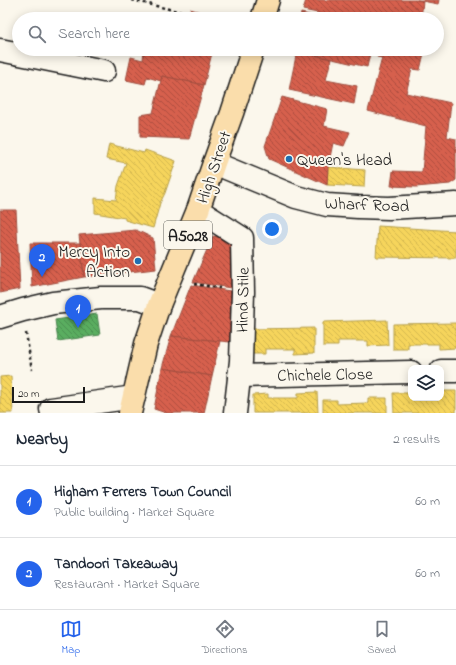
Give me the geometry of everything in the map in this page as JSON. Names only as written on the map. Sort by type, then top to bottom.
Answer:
[{"type":"main road","points":[[264,12],[268,0]]},
{"type":"main road","name":"High Street","points":[[159,305],[198,210],[251,56]]},
{"type":"main road","name":"A5028","points":[[132,405],[146,344],[159,305]]},
{"type":"street","points":[[0,50],[12,52]]},
{"type":"street","points":[[31,56],[104,70]]},
{"type":"street","name":"Wharf Road","points":[[214,163],[296,197],[327,205],[388,208],[456,204]]},
{"type":"street","name":"Hind Stile","points":[[198,210],[242,238],[243,292],[241,361],[235,413]]},
{"type":"street","points":[[0,317],[53,303],[101,298],[140,298],[159,305]]},
{"type":"street","points":[[444,371],[456,371]]},
{"type":"street","name":"Chichele Close","points":[[239,376],[408,372]]},
{"type":"street","points":[[52,413],[51,409],[132,405]]},
{"type":"path","points":[[132,0],[181,12]]},
{"type":"path","points":[[170,279],[243,292]]},
{"type":"path","points":[[22,310],[32,370]]},
{"type":"building: Homes","points":[[109,144],[144,153],[145,150],[176,161],[160,203],[153,228],[125,220],[125,218],[95,213],[95,198],[116,200],[118,186],[126,163],[106,159]]},
{"type":"building: Homes","points":[[328,167],[365,170],[364,187],[327,185]]},
{"type":"building: Homes","points":[[378,226],[456,231],[456,258],[376,257]]},
{"type":"building: Homes","points":[[387,320],[388,345],[368,346],[368,341],[338,341],[338,346],[323,346],[323,322]]},
{"type":"building: Homes","points":[[456,323],[456,348],[439,349],[439,344],[408,344],[408,349],[393,349],[393,324]]},
{"type":"building: Homes","points":[[314,328],[314,353],[295,354],[295,349],[265,349],[265,354],[250,354],[250,329]]},
{"type":"building: Homes","points":[[11,376],[13,413],[0,413],[0,377]]},
{"type":"building: Homes","points":[[444,391],[456,391],[456,413],[394,413],[393,393],[408,393],[408,401],[444,401]]},
{"type":"building: Homes","points":[[317,392],[318,413],[253,413],[253,395],[268,394],[268,398],[298,398],[298,393]]},
{"type":"building: Homes","points":[[368,398],[387,398],[387,413],[323,413],[323,400],[337,400],[337,404],[368,403]]},
{"type":"building: Shops","points":[[306,0],[423,1],[422,12],[313,12],[303,10]]},
{"type":"building: Shops","points":[[417,0],[439,0],[438,4]]},
{"type":"building: Shops","points":[[190,9],[201,12],[189,12]]},
{"type":"building: Shops","points":[[143,56],[211,56],[204,85],[162,76],[161,81],[147,77],[145,84],[126,80],[131,57],[143,60]]},
{"type":"building: Shops","points":[[296,56],[318,56],[331,59],[326,80],[357,86],[354,104],[289,90]]},
{"type":"building: Shops","points":[[319,56],[369,56],[367,67]]},
{"type":"building: Shops","points":[[423,56],[420,70],[412,69],[406,93],[451,103],[447,137],[456,139],[456,180],[450,184],[416,187],[391,186],[393,171],[422,172],[426,126],[368,111],[382,58],[377,57]]},
{"type":"building: Shops","points":[[162,76],[204,85],[189,139],[140,137],[140,115],[153,113]]},
{"type":"building: Shops","points":[[282,97],[327,109],[324,126],[350,132],[344,146],[333,143],[328,167],[327,185],[269,159],[265,146]]},
{"type":"building: Shops","points":[[0,210],[16,210],[20,289],[0,293]]},
{"type":"building: Shops","points":[[136,230],[153,238],[156,269],[84,277],[79,235]]},
{"type":"building: Shops","points":[[213,236],[237,241],[237,289],[193,282]]},
{"type":"building: Shops","points":[[30,243],[80,243],[84,277],[32,287]]},
{"type":"building: Shops","points":[[191,285],[237,292],[230,342],[171,336]]},
{"type":"building: Shops","points":[[171,336],[220,341],[212,376],[162,368]]},
{"type":"building: Shops","points":[[162,368],[212,376],[204,413],[166,413],[154,409]]},
{"type":"building: Public","points":[[97,314],[100,335],[58,341],[55,320]]},
{"type":"place","name":"Queen's Head","points":[[289,159]]},
{"type":"place","name":"Mercy Into Action","points":[[138,261]]},
{"type":"place","name":"Tandoori Takeaway","points":[[42,277]]},
{"type":"place","name":"Higham Ferrers Town Council","points":[[78,328]]}]
